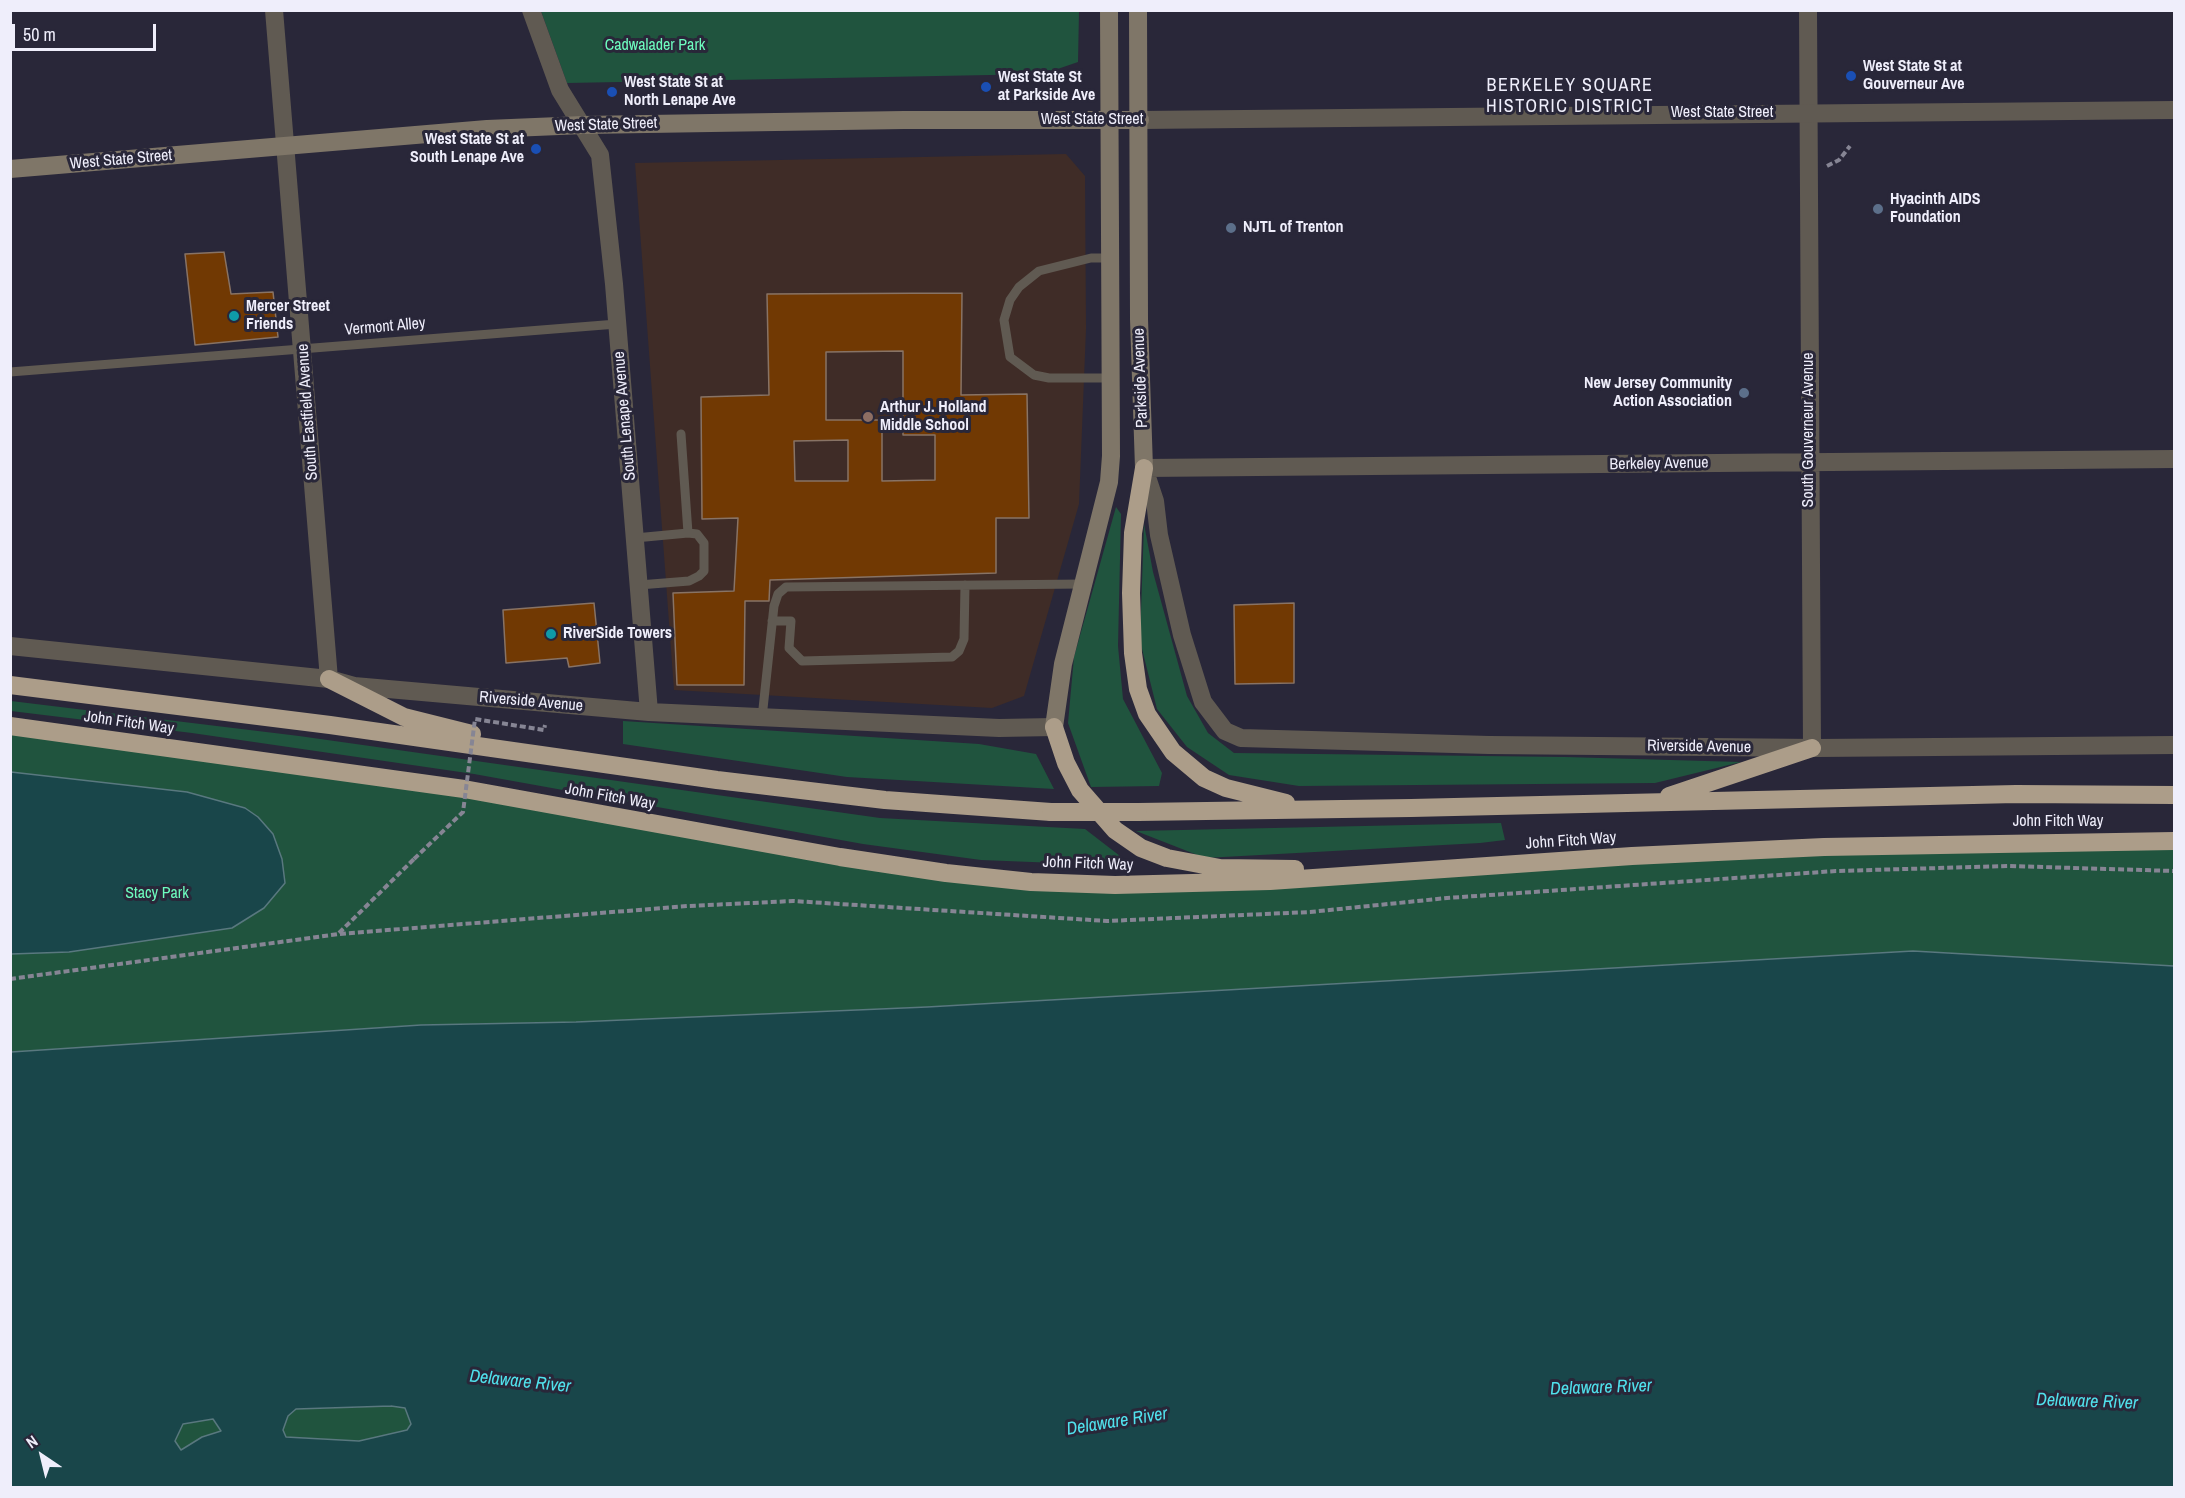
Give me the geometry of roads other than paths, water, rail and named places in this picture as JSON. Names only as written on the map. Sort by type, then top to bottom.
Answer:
[{"type":"highway","points":[[1144,468],[1133,533],[1131,593],[1133,653],[1138,689],[1147,714],[1173,752],[1204,778],[1226,788],[1311,809]]},
{"type":"highway","points":[[329,679],[404,717],[567,758]]},
{"type":"highway","name":"John Fitch Way","points":[[10,685],[330,725],[885,800],[1051,812],[1311,809],[2016,794],[2175,795]]},
{"type":"highway","name":"John Fitch Way","points":[[10,726],[464,789],[840,857],[967,875],[1115,885],[1270,881],[1632,856],[1824,847],[2175,841]]},
{"type":"highway","points":[[1054,727],[1066,763],[1080,790],[1114,830],[1142,848],[1167,858],[1220,868],[1431,871]]},
{"type":"highway","points":[[1650,802],[1812,748]]},
{"type":"main road","name":"Parkside Avenue","points":[[1054,727],[1064,664],[1109,482],[1112,378],[1109,10]]},
{"type":"main road","name":"Parkside Avenue","points":[[1138,10],[1140,120],[1138,248],[1144,468]]},
{"type":"main road","name":"West State Street","points":[[10,169],[283,146],[583,125],[880,120],[1140,120]]},
{"type":"street","name":"South Eastfield Avenue","points":[[274,10],[283,146],[303,349],[329,679]]},
{"type":"street","name":"South Lenape Avenue","points":[[531,10],[560,90],[600,155],[617,324],[649,712]]},
{"type":"street","name":"South Gouverneur Avenue","points":[[1808,10],[1812,748]]},
{"type":"street","name":"West State Street","points":[[1140,120],[2175,110]]},
{"type":"street","name":"Berkeley Avenue","points":[[1144,468],[2175,459]]},
{"type":"street","name":"Parkside Avenue","points":[[1144,468],[1155,501],[1159,535],[1182,635],[1203,702],[1225,731]]},
{"type":"street","name":"Riverside Avenue","points":[[11,645],[329,679],[354,686],[649,712],[762,719],[999,728],[1054,727]]},
{"type":"street","name":"Riverside Avenue","points":[[1225,731],[1240,738],[1313,742],[1812,748],[2175,745]]},
{"type":"lane","points":[[1110,258],[1091,258],[1039,271],[1019,287],[1010,300],[1004,320],[1010,357],[1034,375],[1049,378],[1112,378]]},
{"type":"lane","name":"Vermont Alley","points":[[10,372],[617,324]]},
{"type":"lane","points":[[681,434],[688,533]]},
{"type":"lane","points":[[635,538],[688,533],[697,534],[704,543],[704,571],[689,581],[639,585]]},
{"type":"lane","points":[[762,719],[772,621],[778,594],[786,587],[1083,584]]},
{"type":"lane","points":[[772,621],[791,621],[789,648],[802,661],[952,657],[960,651],[964,639],[965,585]]},
{"type":"water","points":[[11,772],[187,792],[245,808],[258,817],[273,834],[282,859],[285,883],[264,908],[232,928],[69,952],[11,954]]},
{"type":"water","name":"Delaware River","points":[[1913,951],[2174,966],[2174,1487],[11,1487],[11,1052],[421,1025],[576,1022],[927,1007]],"holes":[[[391,1406],[405,1408],[411,1424],[407,1430],[359,1441],[286,1437],[283,1430],[288,1416],[296,1409]],[[213,1419],[221,1431],[202,1437],[181,1450],[175,1441],[183,1424]]]},
{"type":"place","name":"West State St at Gouverneur Ave","points":[[1851,76]]},
{"type":"place","name":"West State St at Parkside Ave","points":[[986,87]]},
{"type":"place","name":"West State St at North Lenape Ave","points":[[612,92]]},
{"type":"place","name":"West State St at South Lenape Ave","points":[[536,149]]},
{"type":"place","name":"Hyacinth AIDS Foundation","points":[[1878,209]]},
{"type":"place","name":"NJTL of Trenton","points":[[1231,228]]},
{"type":"place","name":"Mercer Street Friends","points":[[234,316]]},
{"type":"place","name":"New Jersey Community Action Association","points":[[1744,393]]},
{"type":"place","name":"Arthur J. Holland Middle School","points":[[868,417]]},
{"type":"place","name":"RiverSide Towers","points":[[551,634]]},
{"type":"district","name":"BERKELEY SQUARE HISTORIC DISTRICT","points":[[1570,96]]},
{"type":"park label","name":"Cadwalader Park","points":[[655,46]]},
{"type":"park label","name":"Stacy Park","points":[[157,894]]}]
